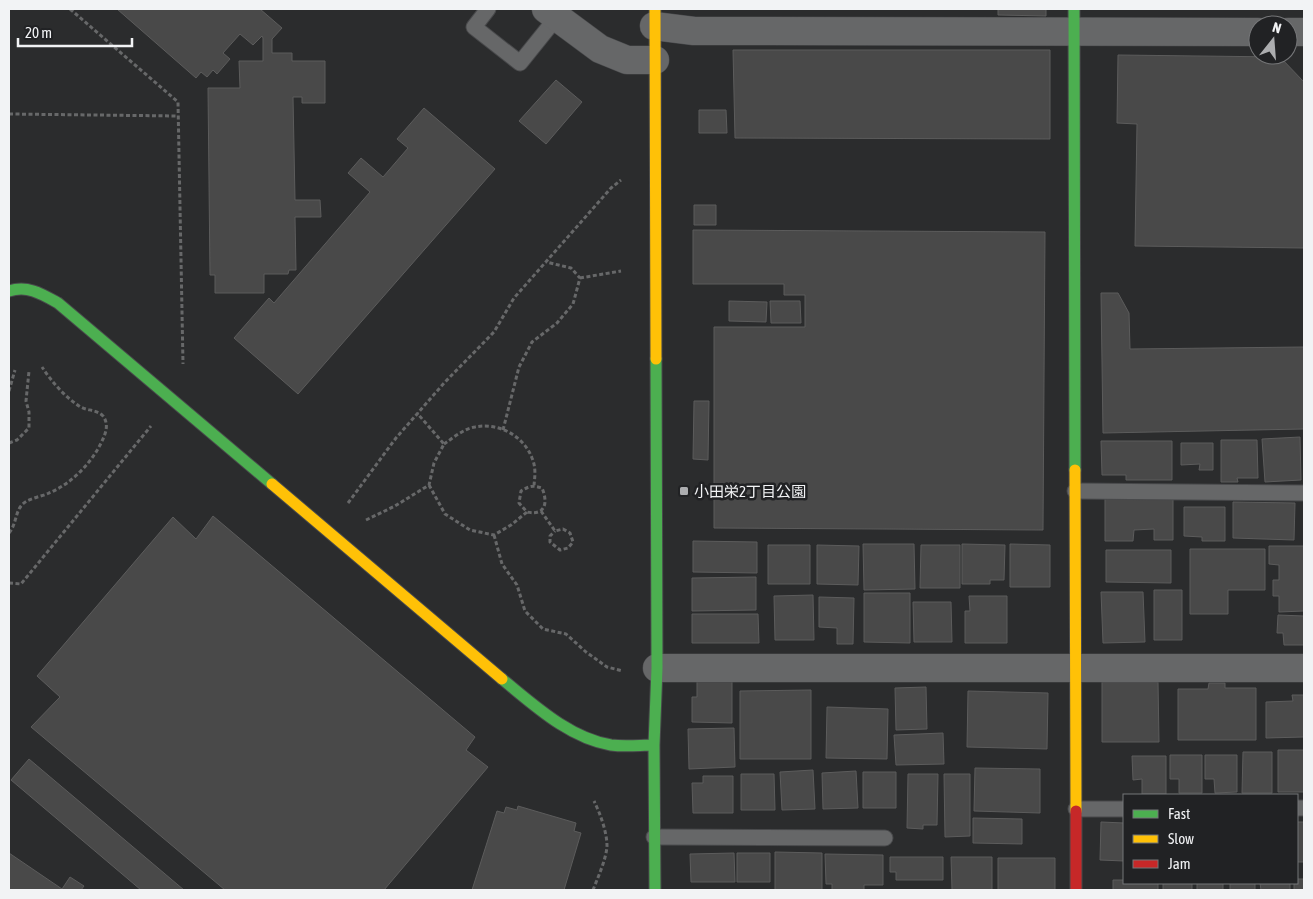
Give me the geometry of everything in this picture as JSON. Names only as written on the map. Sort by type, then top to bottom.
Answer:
[{"type":"street","points":[[552,13],[600,49],[627,60],[655,60]]},
{"type":"street","points":[[655,890],[654,745],[657,668],[655,17],[694,30],[1074,20],[1248,31]]},
{"type":"street","points":[[1074,20],[1076,890]]},
{"type":"street","points":[[9,291],[31,288],[58,303],[537,708],[581,736],[616,746],[654,745]]},
{"type":"street","points":[[657,668],[1304,668]]},
{"type":"lane","points":[[488,9],[474,27],[520,63],[552,13]]},
{"type":"lane","points":[[1075,491],[1304,493]]},
{"type":"lane","points":[[1076,809],[1123,809]]},
{"type":"lane","points":[[654,837],[885,838]]},
{"type":"path","points":[[70,9],[178,102],[183,369]]},
{"type":"path","points":[[9,114],[178,116]]},
{"type":"path","points":[[345,508],[396,438],[494,332],[514,298],[611,188],[626,177]]},
{"type":"path","points":[[546,262],[571,268],[580,278]]},
{"type":"path","points":[[580,278],[624,270]]},
{"type":"path","points":[[503,430],[519,368],[532,342],[557,323],[573,304],[580,278]]},
{"type":"path","points":[[9,533],[13,529],[21,505],[29,500],[50,493],[70,481],[97,453],[107,430],[104,417],[96,412],[80,407],[51,380],[42,367]]},
{"type":"path","points":[[9,391],[15,370]]},
{"type":"path","points":[[9,443],[17,440],[29,428],[29,412],[26,401],[29,371]]},
{"type":"path","points":[[418,413],[444,444]]},
{"type":"path","points":[[9,583],[20,584],[152,424]]},
{"type":"path","points":[[527,512],[512,526],[494,535],[470,530],[445,514],[429,485],[434,463],[444,444],[462,432],[475,427],[492,427],[518,437],[532,458],[535,474],[534,485]]},
{"type":"path","points":[[362,521],[395,506],[429,485]]},
{"type":"path","points":[[534,485],[542,488],[546,498],[545,505],[541,511],[535,513],[527,512],[519,503],[521,491],[534,485]]},
{"type":"path","points":[[541,511],[555,531]]},
{"type":"path","points":[[564,529],[570,534],[573,542],[568,548],[560,550],[550,542],[550,536],[555,531],[564,529]]},
{"type":"path","points":[[494,535],[502,564],[517,585],[525,611],[543,629],[566,634],[607,667],[630,673]]},
{"type":"path","points":[[593,890],[607,845],[601,816],[594,801]]},
{"type":"building","points":[[117,9],[260,9],[282,28],[272,39],[272,53],[292,53],[292,61],[325,61],[325,103],[302,103],[302,97],[293,97],[295,200],[320,200],[321,217],[295,217],[296,270],[289,270],[288,274],[264,274],[264,293],[215,293],[215,275],[210,275],[208,88],[240,88],[239,61],[263,61],[262,36],[253,45],[240,34],[223,53],[230,59],[217,74],[213,70],[207,77],[201,72],[196,78]]},
{"type":"building","points":[[998,9],[1046,9],[1046,16],[998,15]]},
{"type":"building","points":[[733,50],[1050,50],[1050,139],[735,138]]},
{"type":"building","points":[[1118,55],[1248,57],[1248,65],[1288,65],[1304,82],[1304,248],[1135,246],[1137,124],[1117,123]]},
{"type":"building","points":[[556,80],[582,102],[546,144],[519,121]]},
{"type":"building","points":[[424,108],[495,169],[298,394],[234,338],[269,298],[274,303],[370,192],[348,173],[361,158],[383,177],[408,148],[397,139]]},
{"type":"building","points":[[699,110],[726,110],[727,133],[699,133]]},
{"type":"building","points":[[694,205],[716,205],[716,225],[694,225]]},
{"type":"building","points":[[693,230],[1045,232],[1043,530],[714,528],[714,327],[805,327],[805,295],[784,295],[784,284],[693,284]]},
{"type":"building","points":[[1101,293],[1118,293],[1129,313],[1130,349],[1304,347],[1304,429],[1103,433]]},
{"type":"building","points":[[729,301],[767,302],[766,322],[729,321]]},
{"type":"building","points":[[770,301],[800,301],[801,323],[771,323]]},
{"type":"building","points":[[694,401],[709,401],[708,460],[693,459]]},
{"type":"building","points":[[1300,437],[1301,480],[1265,482],[1262,439]]},
{"type":"building","points":[[1221,440],[1257,440],[1258,478],[1237,478],[1238,482],[1221,482]]},
{"type":"building","points":[[1101,441],[1172,441],[1172,480],[1126,480],[1126,475],[1102,475]]},
{"type":"building","points":[[1181,443],[1213,443],[1213,470],[1199,470],[1200,464],[1181,465]]},
{"type":"building","points":[[1105,498],[1173,498],[1173,540],[1154,540],[1154,529],[1134,530],[1133,541],[1105,541]]},
{"type":"building","points":[[1233,502],[1295,503],[1294,540],[1233,538]]},
{"type":"building","points":[[1184,507],[1225,507],[1225,541],[1202,541],[1202,537],[1184,536]]},
{"type":"building","points":[[213,516],[475,737],[466,750],[488,767],[384,890],[225,890],[31,727],[60,697],[37,676],[173,517],[196,539]]},
{"type":"building","points":[[693,541],[757,542],[757,573],[693,572]]},
{"type":"building","points":[[863,544],[914,544],[915,589],[864,590]]},
{"type":"building","points":[[962,544],[1005,545],[1004,580],[990,580],[990,584],[962,584]]},
{"type":"building","points":[[1010,544],[1050,545],[1050,587],[1010,587]]},
{"type":"building","points":[[768,545],[810,545],[810,584],[768,584]]},
{"type":"building","points":[[817,545],[859,546],[858,585],[817,584]]},
{"type":"building","points":[[921,545],[960,545],[960,588],[920,588]]},
{"type":"building","points":[[1269,546],[1304,546],[1304,611],[1279,612],[1279,596],[1273,596],[1273,580],[1279,580],[1279,565],[1269,564]]},
{"type":"building","points":[[1190,549],[1265,549],[1265,590],[1228,590],[1228,614],[1190,614]]},
{"type":"building","points":[[1106,550],[1171,550],[1171,583],[1106,582]]},
{"type":"building","points":[[756,577],[756,610],[692,611],[692,578]]},
{"type":"building","points":[[1154,590],[1182,590],[1182,640],[1154,640]]},
{"type":"building","points":[[1101,592],[1143,592],[1145,642],[1103,643]]},
{"type":"building","points":[[864,593],[910,593],[910,643],[864,642]]},
{"type":"building","points":[[813,595],[814,640],[775,640],[774,596]]},
{"type":"building","points":[[969,596],[1007,596],[1007,643],[965,643],[965,611],[970,611]]},
{"type":"building","points":[[819,597],[854,598],[853,644],[837,644],[837,628],[819,627]]},
{"type":"building","points":[[913,602],[951,602],[952,642],[914,642]]},
{"type":"building","points":[[692,614],[758,614],[759,643],[692,643]]},
{"type":"building","points":[[1278,615],[1304,616],[1304,645],[1284,645],[1283,633],[1277,633]]},
{"type":"building","points":[[697,681],[732,681],[732,723],[692,722],[692,697],[697,697]]},
{"type":"building","points":[[1102,682],[1158,682],[1159,742],[1102,742]]},
{"type":"building","points":[[1209,683],[1225,683],[1225,688],[1256,688],[1256,740],[1178,740],[1178,689],[1208,689]]},
{"type":"building","points":[[926,687],[927,729],[896,730],[895,688]]},
{"type":"building","points":[[811,690],[811,759],[740,759],[740,691]]},
{"type":"building","points":[[968,691],[1048,693],[1047,749],[967,747]]},
{"type":"building","points":[[1292,695],[1304,695],[1304,737],[1266,738],[1266,702],[1293,701]]},
{"type":"building","points":[[827,707],[888,709],[887,759],[826,758]]},
{"type":"building","points":[[734,728],[735,767],[689,769],[688,729]]},
{"type":"building","points":[[943,733],[944,764],[896,765],[894,735]]},
{"type":"building","points":[[1278,750],[1304,750],[1304,792],[1278,792]]},
{"type":"building","points":[[1243,752],[1272,752],[1272,793],[1242,793]]},
{"type":"building","points":[[1170,755],[1202,755],[1202,793],[1179,793],[1179,779],[1170,779]]},
{"type":"building","points":[[1205,755],[1237,755],[1237,792],[1215,793],[1214,779],[1205,779]]},
{"type":"building","points":[[1132,756],[1166,756],[1166,794],[1142,794],[1142,779],[1133,780]]},
{"type":"building","points":[[29,759],[184,890],[141,890],[11,780]]},
{"type":"building","points":[[975,768],[1040,769],[1040,813],[974,811]]},
{"type":"building","points":[[813,770],[815,809],[782,810],[780,772]]},
{"type":"building","points":[[856,771],[858,808],[823,809],[822,773]]},
{"type":"building","points":[[863,772],[896,772],[896,808],[863,808]]},
{"type":"building","points":[[741,774],[774,774],[775,810],[741,810]]},
{"type":"building","points":[[908,774],[938,774],[937,825],[923,825],[923,829],[907,828]]},
{"type":"building","points":[[944,774],[970,774],[970,836],[945,837]]},
{"type":"building","points":[[703,776],[733,776],[733,813],[693,813],[692,783],[703,783]]},
{"type":"building","points":[[518,806],[576,823],[574,831],[581,833],[564,890],[472,890],[497,811],[504,813],[506,807],[517,810]]},
{"type":"building","points":[[973,818],[1022,819],[1022,844],[973,843]]},
{"type":"building","points":[[1101,822],[1123,823],[1123,861],[1100,860]]},
{"type":"building","points":[[1298,822],[1304,822],[1304,862],[1298,862]]},
{"type":"building","points":[[775,852],[822,853],[822,890],[775,890]]},
{"type":"building","points":[[9,853],[62,889],[70,877],[84,886],[81,890],[9,890]]},
{"type":"building","points":[[734,853],[735,882],[691,882],[690,854]]},
{"type":"building","points":[[737,853],[770,853],[770,882],[737,882]]},
{"type":"building","points":[[825,854],[883,855],[883,885],[864,885],[864,890],[832,890],[832,884],[826,884]]},
{"type":"building","points":[[890,857],[943,857],[943,880],[896,880],[896,872],[890,872]]},
{"type":"building","points":[[951,857],[992,857],[992,890],[952,890]]},
{"type":"building","points":[[998,858],[1055,858],[1055,890],[998,890]]},
{"type":"building","points":[[1298,879],[1304,879],[1304,890],[1294,890],[1294,884],[1298,884]]},
{"type":"building","points":[[1113,880],[1123,880],[1123,884],[1158,884],[1158,890],[1113,890]]},
{"type":"building","points":[[1163,884],[1192,884],[1192,890],[1163,890]]},
{"type":"building","points":[[1197,884],[1223,884],[1223,890],[1197,890]]},
{"type":"building","points":[[1230,884],[1255,884],[1255,890],[1230,890]]},
{"type":"building","points":[[1260,884],[1290,884],[1290,890],[1261,890]]},
{"type":"traffic: fast","points":[[1074,9],[1075,470]]},
{"type":"traffic: fast","points":[[9,291],[16,289],[29,290],[58,303],[272,484]]},
{"type":"traffic: fast","points":[[655,890],[654,745],[657,668],[656,359]]},
{"type":"traffic: fast","points":[[502,679],[553,719],[581,735],[611,745],[654,745]]},
{"type":"traffic: slow","points":[[655,9],[656,359]]},
{"type":"traffic: slow","points":[[1075,470],[1076,811]]},
{"type":"traffic: slow","points":[[272,484],[502,679]]},
{"type":"traffic: jam","points":[[1076,811],[1076,890]]},
{"type":"place","name":"小田栄2丁目公園","points":[[684,491]]}]
